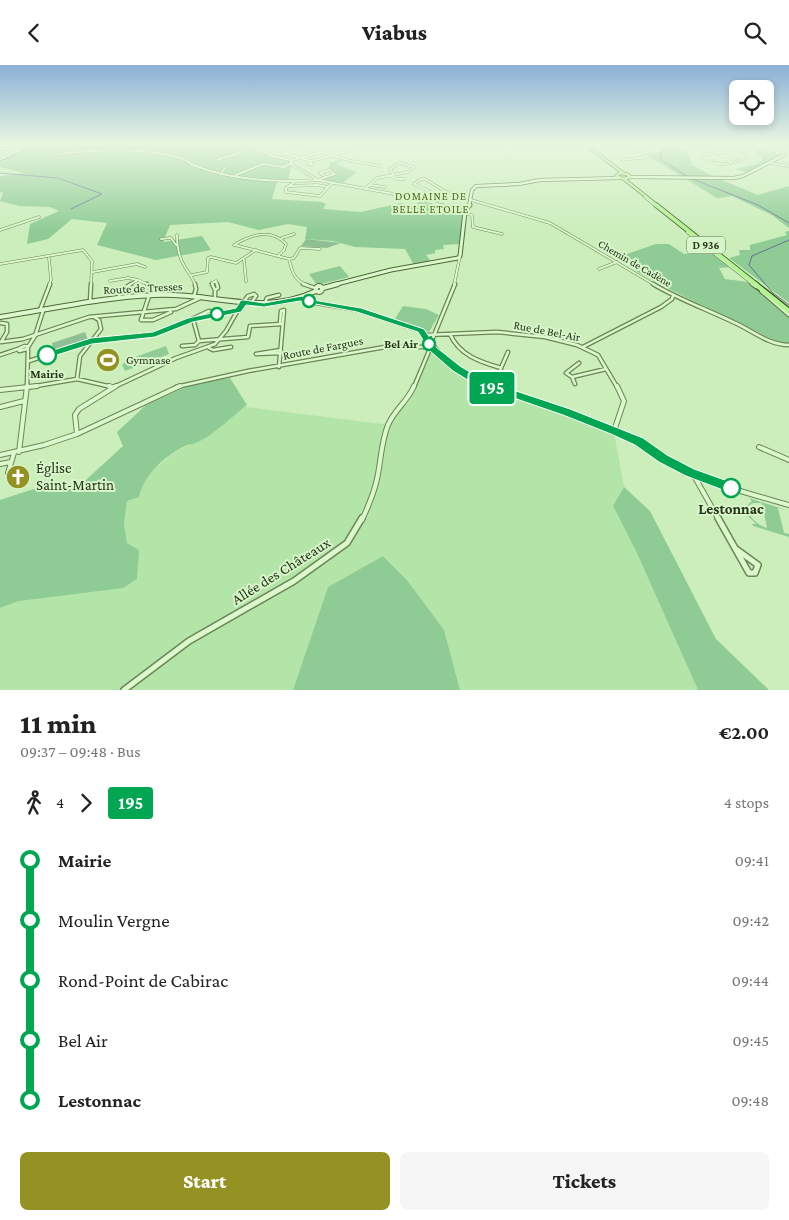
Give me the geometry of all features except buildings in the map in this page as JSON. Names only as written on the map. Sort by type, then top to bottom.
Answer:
[{"type":"main road","name":"D 936","points":[[619,173],[789,310]]},
{"type":"street","points":[[222,173],[275,181],[319,180],[334,175],[334,173]]},
{"type":"street","points":[[235,175],[240,173]]},
{"type":"street","points":[[306,173],[319,180],[413,198],[464,211],[472,215],[473,227],[502,234]]},
{"type":"street","points":[[320,173],[326,177]]},
{"type":"street","points":[[364,189],[377,178],[399,173]]},
{"type":"street","points":[[749,173],[741,177],[731,178],[624,177],[540,180],[519,184],[476,187],[472,190],[471,200],[464,211],[457,279],[430,336],[431,347],[456,369],[490,387],[566,412],[614,431],[639,442],[663,459],[692,474],[789,505]]},
{"type":"street","points":[[390,176],[396,179],[404,179]]},
{"type":"street","points":[[624,177],[789,315]]},
{"type":"street","points":[[429,203],[436,197],[448,193],[424,179],[414,185],[429,191],[436,197]]},
{"type":"street","points":[[296,181],[285,191],[288,193],[320,196],[332,183]]},
{"type":"street","points":[[289,186],[314,185],[328,187]]},
{"type":"street","points":[[368,185],[385,187]]},
{"type":"street","points":[[413,198],[419,196],[434,200]]},
{"type":"street","name":"Chemin de Cadène","points":[[471,200],[550,223],[673,295],[734,322],[777,345],[789,345]]},
{"type":"street","points":[[0,230],[7,226],[39,217]]},
{"type":"street","points":[[281,238],[294,234]]},
{"type":"street","points":[[176,245],[177,235]]},
{"type":"street","points":[[278,255],[286,247],[286,244],[281,238],[272,235],[257,235],[234,245],[289,259],[294,258],[300,247],[320,249]]},
{"type":"street","points":[[161,239],[171,238],[176,245],[181,254],[184,267],[192,275],[196,289],[194,296]]},
{"type":"street","points":[[1,264],[84,250],[92,261],[90,302]]},
{"type":"street","points":[[192,275],[207,272],[208,258],[211,257],[236,263],[256,250]]},
{"type":"street","name":"Route de Tresses","points":[[0,317],[90,302],[175,294],[264,305],[302,298],[316,290],[321,291],[322,288],[391,270],[460,256]]},
{"type":"street","points":[[0,355],[24,349],[35,335],[51,280],[49,257]]},
{"type":"street","points":[[244,259],[246,281]]},
{"type":"street","points":[[289,259],[294,278],[300,283],[316,290]]},
{"type":"street","points":[[599,269],[617,262]]},
{"type":"street","points":[[93,271],[137,264],[145,267]]},
{"type":"street","points":[[110,281],[128,278],[138,280],[149,285],[149,287]]},
{"type":"street","points":[[118,299],[122,290],[138,280]]},
{"type":"street","points":[[215,290],[215,298]]},
{"type":"street","points":[[77,434],[75,415],[79,409],[112,387],[176,358],[208,348],[220,340],[238,310],[250,295],[254,294],[256,297],[250,304]]},
{"type":"street","points":[[264,305],[267,298],[280,295]]},
{"type":"street","points":[[584,347],[661,307],[672,299],[673,295]]},
{"type":"street","points":[[150,296],[141,320],[148,321],[203,297]]},
{"type":"street","name":"Rue de Bel-Air","points":[[302,298],[305,301],[358,310],[421,331],[430,336],[484,331],[499,332],[561,341],[584,347],[597,354],[624,401],[614,431]]},
{"type":"street","points":[[2,323],[7,324],[7,331],[1,341],[35,335],[72,322],[94,317],[125,313],[162,313],[176,309]]},
{"type":"street","points":[[29,361],[91,341],[155,334],[192,320],[238,310]]},
{"type":"street","points":[[77,379],[80,356],[101,329],[100,320],[94,317]]},
{"type":"street","points":[[192,320],[199,341]]},
{"type":"street","points":[[182,345],[186,347],[195,345],[199,341],[248,337],[250,326],[281,323],[279,367]]},
{"type":"street","points":[[450,334],[452,341],[476,360],[501,368]]},
{"type":"street","points":[[208,348],[213,350],[231,347]]},
{"type":"street","name":"Route de Fargues","points":[[0,455],[17,453],[77,434],[177,387],[248,371],[385,347],[431,347]]},
{"type":"street","name":"Allée des Châteaux","points":[[124,690],[189,641],[294,581],[347,543],[358,528],[377,481],[383,440],[388,424],[399,406],[411,394],[431,347]]},
{"type":"street","points":[[8,473],[11,462],[17,453],[27,388],[29,361],[24,349]]},
{"type":"street","points":[[281,352],[256,355],[281,352]]},
{"type":"street","points":[[504,382],[505,379],[498,377],[508,352]]},
{"type":"street","points":[[575,384],[572,377],[566,372],[578,363]]},
{"type":"street","points":[[572,377],[606,369]]},
{"type":"street","points":[[0,390],[27,388],[77,379],[112,387]]},
{"type":"street","points":[[0,407],[24,401]]},
{"type":"street","points":[[759,447],[789,460]]},
{"type":"street","points":[[0,465],[11,462]]},
{"type":"street","points":[[692,474],[749,573],[756,573],[758,565],[736,549]]},
{"type":"green space","points":[[23,173],[290,173],[288,181],[277,182],[272,199],[322,202],[326,204],[323,209],[361,212],[401,203],[414,207],[419,202],[462,212],[464,210],[462,244],[443,245],[444,249],[435,250],[435,253],[426,255],[432,263],[414,265],[405,249],[355,247],[333,241],[305,239],[307,227],[288,224],[259,230],[228,222],[170,225],[163,242],[202,236],[211,250],[156,260],[97,245],[107,223],[72,219],[48,239],[27,244],[30,224],[59,211],[50,207],[19,206],[0,201],[3,193],[0,192],[0,176]]},
{"type":"green space","points":[[355,173],[341,184],[322,179],[336,174]]},
{"type":"green space","points":[[676,173],[707,173],[758,195],[789,186],[789,228],[772,215],[732,196],[717,198]]},
{"type":"green space","points":[[789,231],[789,303],[729,258],[740,255],[739,250],[750,250],[750,245],[787,235],[785,232]]},
{"type":"green space","points":[[306,239],[341,243],[327,248],[301,246]]},
{"type":"green space","points":[[656,244],[669,244],[684,254],[714,251],[734,267],[719,268],[725,279],[748,282],[789,317],[789,343],[781,344],[634,270],[643,266],[624,255]]},
{"type":"green space","points":[[340,266],[349,277],[317,285],[309,274]]},
{"type":"green space","points":[[403,306],[426,309],[439,315],[429,332],[395,319]]},
{"type":"green space","points":[[85,332],[88,341],[54,352],[52,343]]},
{"type":"green space","points":[[166,346],[169,354],[125,371],[122,365],[127,360]]},
{"type":"green space","points":[[431,347],[454,370],[490,390],[572,416],[614,433],[624,487],[613,506],[636,551],[698,690],[460,690],[444,630],[407,580],[383,556],[328,587],[293,690],[0,690],[0,608],[19,601],[127,544],[124,524],[127,501],[139,497],[141,485],[151,472],[171,455],[186,446],[197,443],[245,407],[390,425]]},
{"type":"green space","points":[[230,378],[247,405],[197,443],[187,445],[171,454],[151,473],[139,497],[127,501],[124,524],[127,543],[139,550],[137,579],[123,588],[19,601],[0,608],[0,500],[58,481],[75,490],[123,446],[117,432],[146,405],[195,383]]},
{"type":"green space","points":[[624,487],[650,511],[716,639],[769,690],[698,690],[636,551],[613,506]]},
{"type":"green space","points":[[749,498],[789,511],[778,508],[784,533],[789,534],[789,537],[753,526],[752,524],[756,524],[748,516],[745,507],[752,501]],"holes":[[[753,503],[762,503],[767,528],[754,520],[748,510],[748,506]]]},
{"type":"green space","points":[[383,556],[407,580],[444,630],[460,690],[293,690],[328,587]]},
{"type":"waterway","points":[[2,173],[58,178],[102,194],[71,209]]},
{"type":"waterway","points":[[682,173],[687,176]]},
{"type":"waterway","points":[[690,178],[758,205],[789,223]]},
{"type":"waterway","points":[[789,240],[752,256],[749,265],[773,293],[789,305]]},
{"type":"bus line","name":"195","points":[[47,355],[91,341],[155,334],[191,320],[238,310],[244,302],[264,305],[302,298],[305,301],[328,303],[358,310],[421,331],[426,335],[433,349],[456,369],[479,382],[614,431],[639,442],[663,459],[690,473],[731,488]]},
{"type":"place","name":"Bel Air","points":[[429,344]]},
{"type":"place","name":"Mairie","points":[[47,355]]},
{"type":"place","name":"Gymnase","points":[[108,360]]},
{"type":"place","name":"Église Saint-Martin","points":[[18,477]]},
{"type":"place","name":"Lestonnac","points":[[731,488]]},
{"type":"district","name":"DOMAINE DE BELLE ETOILE","points":[[431,202]]}]
